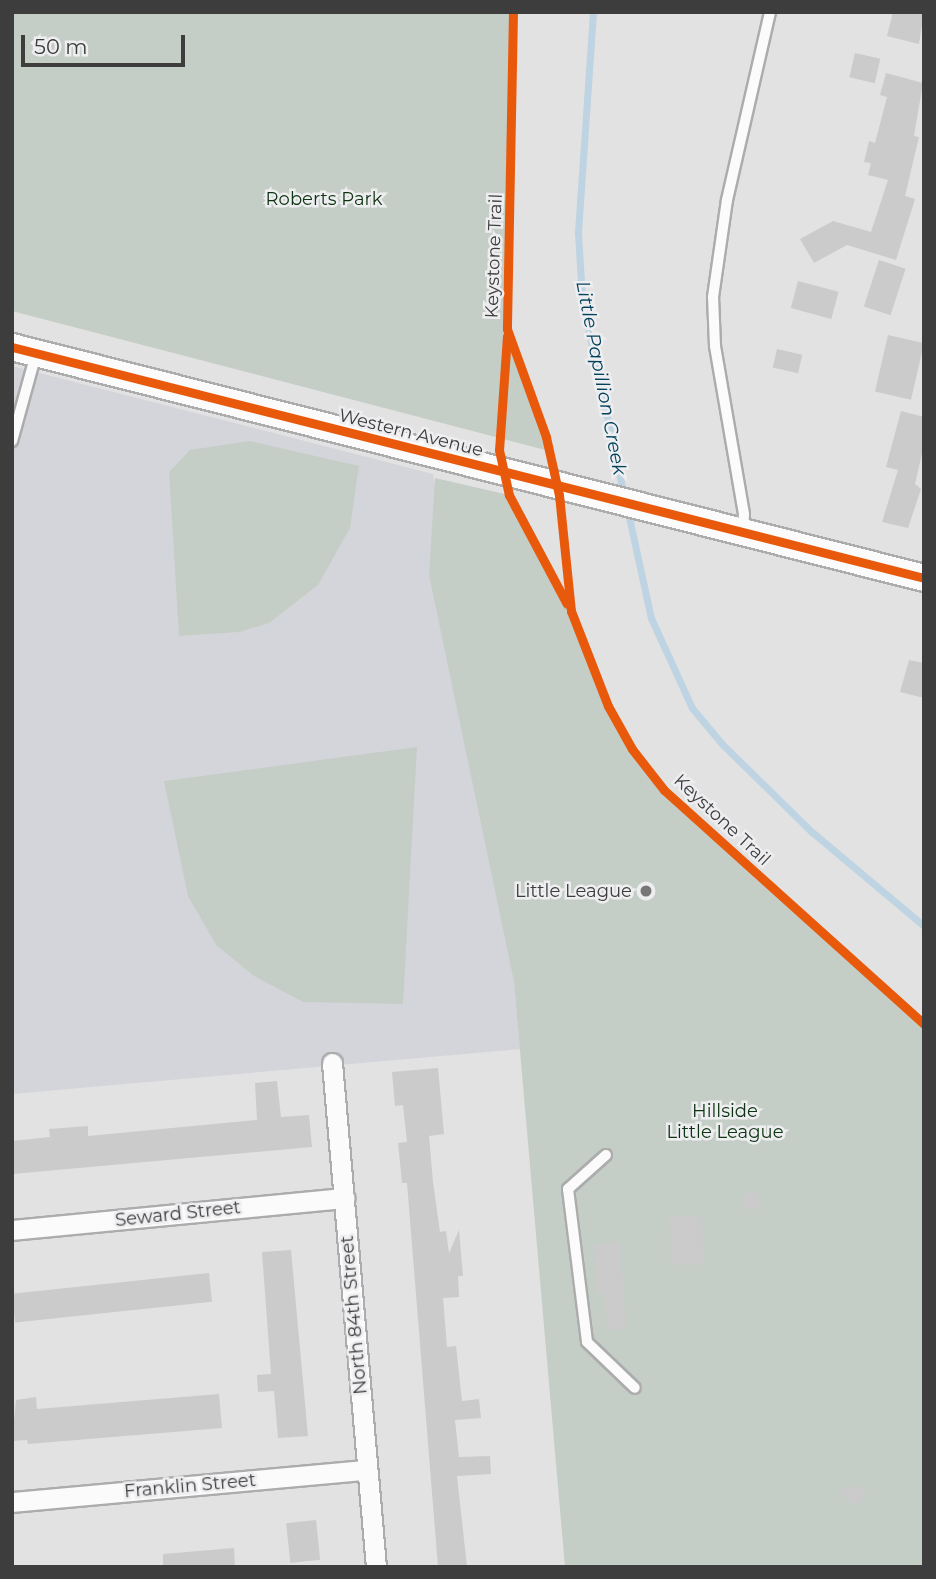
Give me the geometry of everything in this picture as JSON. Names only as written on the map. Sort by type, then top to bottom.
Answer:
[{"type":"street","name":"Western Avenue","points":[[24,350],[924,578]]},
{"type":"street","name":"North 84th Street","points":[[332,1063],[376,1567]]},
{"type":"street","name":"Seward Street","points":[[12,1230],[344,1198]]},
{"type":"street","name":"Franklin Street","points":[[12,1502],[367,1470]]},
{"type":"lane","points":[[743,533],[744,514],[717,359],[713,297],[727,200],[770,12]]},
{"type":"lane","points":[[12,441],[24,350]]},
{"type":"lane","points":[[606,1155],[568,1189],[585,1328],[587,1342],[635,1388]]},
{"type":"shaded area","points":[[12,366],[433,474],[514,982],[520,1049],[12,1094]]},
{"type":"green space","name":"Roberts Park","points":[[12,12],[513,12],[507,329],[549,451],[12,311]]},
{"type":"green space","points":[[250,441],[359,466],[350,528],[318,585],[269,623],[239,632],[179,636],[169,472],[190,450]]},
{"type":"green space","name":"Hillside Little League","points":[[435,478],[509,495],[571,611],[608,706],[632,749],[664,790],[924,1024],[924,1567],[565,1567],[514,982],[429,575]]},
{"type":"green space","points":[[417,747],[403,1004],[303,1002],[254,976],[216,945],[188,896],[164,781]]},
{"type":"building","points":[[893,12],[924,12],[919,44],[887,36]]},
{"type":"building","points":[[855,53],[880,59],[875,83],[849,77]]},
{"type":"building","points":[[886,73],[923,83],[914,136],[919,137],[905,196],[915,199],[896,260],[847,245],[814,263],[800,239],[833,221],[871,232],[888,180],[868,175],[871,163],[864,162],[869,141],[875,143],[887,97],[880,95]]},
{"type":"building","points":[[879,260],[906,269],[890,315],[864,307]]},
{"type":"building","points":[[798,281],[839,292],[831,319],[791,308]]},
{"type":"building","points":[[888,335],[924,343],[911,400],[875,392]]},
{"type":"building","points":[[777,349],[802,355],[798,373],[773,368]]},
{"type":"building","points":[[901,411],[924,417],[923,449],[915,484],[921,489],[908,528],[882,522],[898,470],[886,467]]},
{"type":"building","points":[[909,660],[924,663],[924,698],[900,692]]},
{"type":"building","points":[[438,1068],[444,1134],[429,1136],[433,1182],[440,1232],[446,1231],[449,1253],[459,1230],[463,1276],[458,1276],[459,1297],[443,1298],[447,1347],[456,1346],[462,1401],[479,1399],[481,1418],[455,1420],[459,1457],[490,1456],[491,1474],[457,1476],[467,1567],[438,1567],[407,1183],[402,1183],[398,1143],[407,1142],[403,1105],[395,1106],[392,1072]]},
{"type":"building","points":[[277,1081],[281,1117],[309,1115],[312,1147],[12,1174],[12,1141],[50,1137],[49,1129],[88,1126],[88,1136],[257,1120],[255,1083]]},
{"type":"building","points":[[748,1192],[758,1193],[761,1203],[754,1210],[744,1208],[742,1199]]},
{"type":"building","points":[[702,1216],[703,1264],[671,1265],[670,1217]]},
{"type":"building","points":[[620,1242],[626,1329],[608,1330],[604,1293],[597,1294],[593,1245]]},
{"type":"building","points":[[291,1250],[308,1436],[278,1438],[274,1391],[258,1392],[257,1375],[271,1374],[262,1252]]},
{"type":"building","points":[[209,1273],[212,1302],[15,1323],[12,1294]]},
{"type":"building","points":[[219,1394],[222,1428],[28,1444],[27,1440],[12,1441],[16,1400],[36,1397],[37,1409]]},
{"type":"building","points":[[858,1486],[865,1493],[861,1503],[852,1504],[838,1489]]},
{"type":"building","points":[[316,1520],[320,1560],[290,1563],[286,1523]]},
{"type":"building","points":[[234,1548],[235,1567],[163,1567],[163,1554]]},
{"type":"waterway","name":"Little Papillion Creek","points":[[593,12],[578,233],[582,299],[624,496]]},
{"type":"waterway","name":"Little Papillion Creek","points":[[627,508],[651,618],[692,708],[722,744],[812,832],[924,926]]},
{"type":"cycle path","name":"Keystone Trail","points":[[513,12],[507,329],[546,437],[559,495],[571,611],[608,706],[632,749],[664,790],[924,1024]]},
{"type":"cycle path","points":[[507,336],[499,450],[509,495],[567,604]]},
{"type":"cycle path","points":[[12,347],[924,578]]},
{"type":"place","name":"Little League","points":[[646,891]]}]
